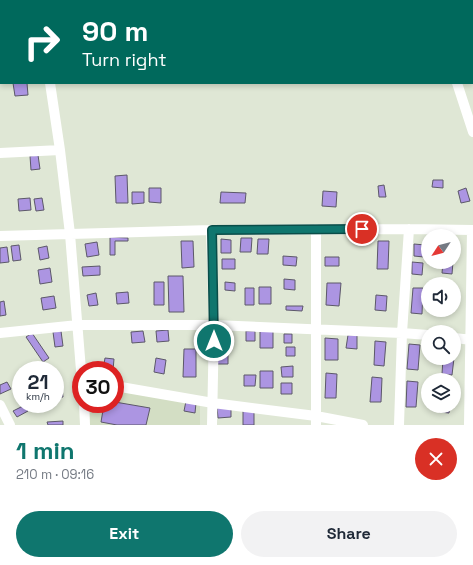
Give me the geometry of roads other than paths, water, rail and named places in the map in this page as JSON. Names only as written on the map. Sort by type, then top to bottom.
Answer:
[{"type":"street","points":[[50,84],[70,234],[81,361]]},
{"type":"street","points":[[457,84],[473,132]]},
{"type":"street","points":[[0,153],[60,150]]},
{"type":"street","points":[[316,229],[316,420]]},
{"type":"street","points":[[399,425],[402,333],[409,229]]},
{"type":"street","points":[[212,230],[214,325],[212,425]]},
{"type":"street","points":[[0,236],[212,230],[472,230],[472,340],[469,425]]},
{"type":"street","points":[[0,333],[78,325],[214,325],[421,334]]},
{"type":"street","points":[[461,339],[472,340]]},
{"type":"street","points":[[124,388],[316,420],[363,425]]},
{"type":"street","points":[[0,405],[10,425]]},
{"type":"street","points":[[84,413],[85,425]]}]
